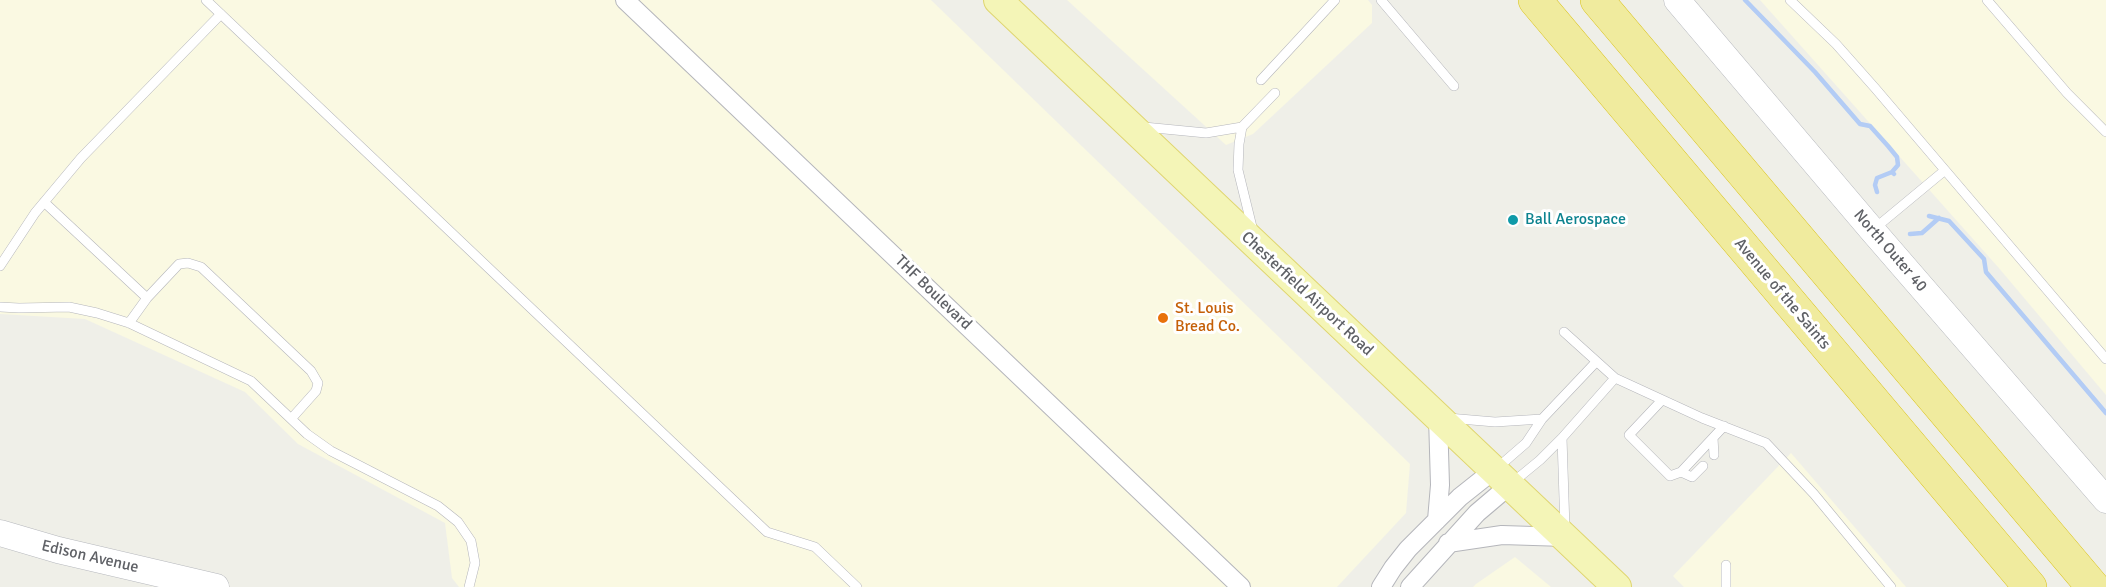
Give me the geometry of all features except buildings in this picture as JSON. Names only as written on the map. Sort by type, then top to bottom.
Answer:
[{"type":"highway","name":"Avenue of the Saints","points":[[1534,0],[2030,587]]},
{"type":"highway","points":[[1597,0],[2093,587]]},
{"type":"main road","name":"Chesterfield Airport Road","points":[[998,0],[1617,587]]},
{"type":"street","name":"THF Boulevard","points":[[625,0],[1241,587]]},
{"type":"street","name":"North Outer 40","points":[[1677,0],[2106,500]]},
{"type":"street","points":[[1437,520],[1440,485],[1438,417]]},
{"type":"street","points":[[1381,587],[1398,562],[1460,497],[1502,477]]},
{"type":"street","points":[[1410,587],[1477,513],[1502,477]]},
{"type":"street","name":"Edison Avenue","points":[[0,533],[58,550],[216,587]]},
{"type":"street","points":[[1449,543],[1502,535],[1565,537]]},
{"type":"lane","points":[[206,0],[767,532],[815,547],[857,587]]},
{"type":"lane","points":[[1261,80],[1335,0]]},
{"type":"lane","points":[[1381,0],[1454,86]]},
{"type":"lane","points":[[1790,0],[1851,60],[2106,359]]},
{"type":"lane","points":[[1988,0],[2067,93],[2106,132]]},
{"type":"lane","points":[[0,266],[44,202],[81,158],[221,14]]},
{"type":"lane","points":[[1258,248],[1238,171],[1239,144],[1242,127],[1275,93]]},
{"type":"lane","points":[[1130,125],[1206,134],[1242,127]]},
{"type":"lane","points":[[1872,230],[1944,171]]},
{"type":"lane","points":[[44,202],[147,298]]},
{"type":"lane","points":[[129,323],[147,298],[179,264],[188,263],[201,267],[311,371],[318,383],[316,391],[291,419]]},
{"type":"lane","points":[[0,307],[69,307],[97,313],[129,323],[251,381],[291,419],[331,451],[438,507],[458,522],[471,541],[475,563],[470,586]]},
{"type":"lane","points":[[1564,332],[1615,378],[1766,443],[1814,494],[1892,587]]},
{"type":"lane","points":[[1502,477],[1542,419],[1596,362]]},
{"type":"lane","points":[[1502,477],[1540,460],[1615,378]]},
{"type":"lane","points":[[1662,400],[1629,435],[1670,476],[1681,472],[1724,426]]},
{"type":"lane","points":[[1438,417],[1495,422],[1542,419]]},
{"type":"lane","points":[[1562,438],[1565,537]]},
{"type":"lane","points":[[1713,438],[1714,454]]},
{"type":"lane","points":[[1681,472],[1692,477],[1703,466]]},
{"type":"lane","points":[[1726,565],[1724,576],[1726,587]]},
{"type":"shaded area","points":[[0,0],[931,0],[1410,464],[1406,513],[1337,587],[459,587],[452,578],[445,523],[298,444],[245,392],[85,319],[0,314]]},
{"type":"shaded area","points":[[1067,0],[1368,0],[1372,5],[1372,23],[1253,134],[1226,145]]},
{"type":"shaded area","points":[[1760,0],[2106,0],[2106,395],[1998,267]]},
{"type":"shaded area","points":[[1791,453],[1906,587],[1684,587],[1673,576]]},
{"type":"shaded area","points":[[1515,557],[1551,587],[1473,587],[1476,584]]},
{"type":"waterway","points":[[1745,0],[1815,72],[1860,124],[1870,126],[1888,146],[1897,157],[1898,165],[1892,172],[1894,174]]},
{"type":"waterway","points":[[1877,192],[1875,185],[1877,178],[1892,172]]},
{"type":"waterway","points":[[1929,216],[1949,221],[1984,259],[1986,272],[2106,413]]},
{"type":"waterway","points":[[1910,234],[1922,233],[1939,218]]},
{"type":"place","name":"Ball Aerospace","points":[[1513,220]]},
{"type":"place","name":"St. Louis Bread Co.","points":[[1163,318]]}]
